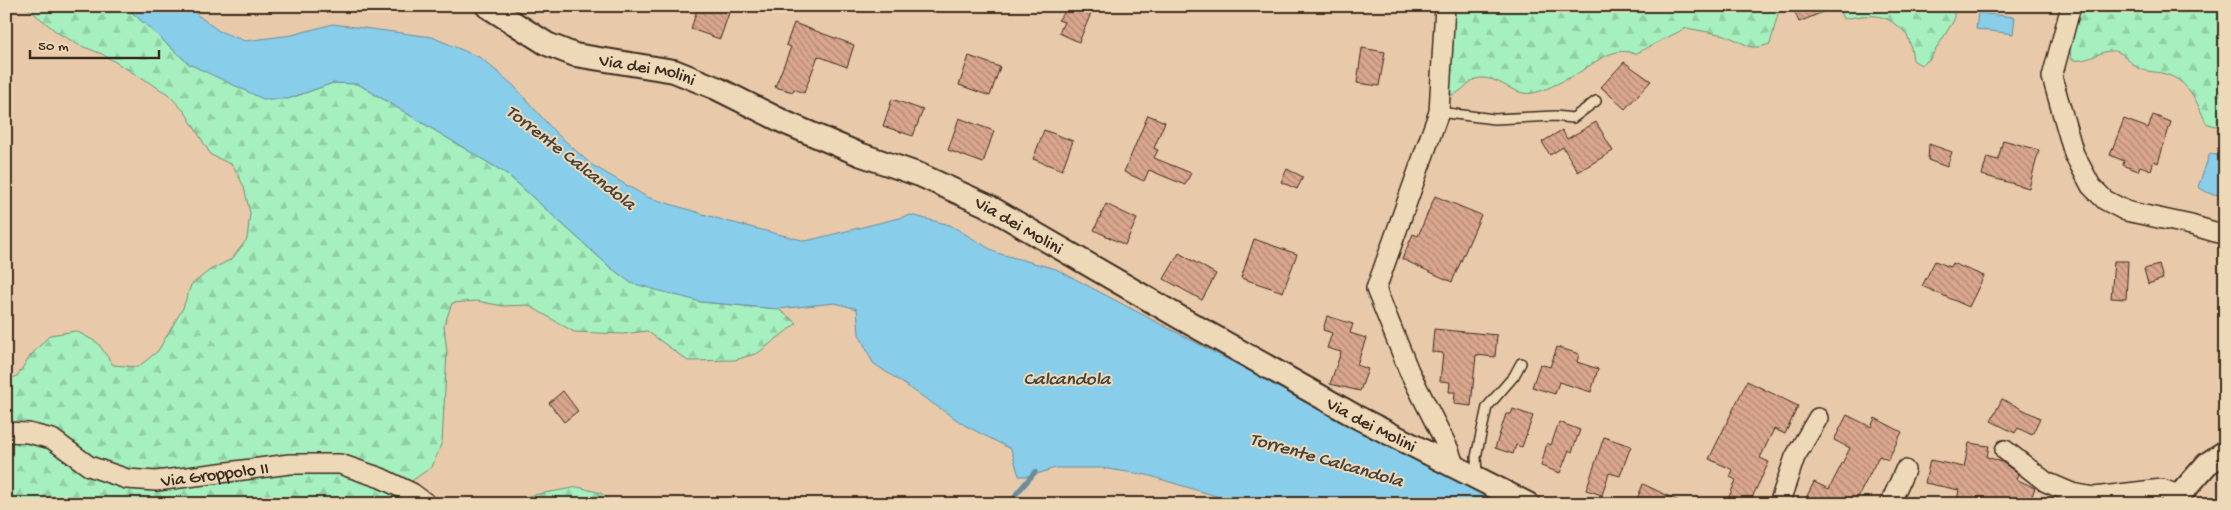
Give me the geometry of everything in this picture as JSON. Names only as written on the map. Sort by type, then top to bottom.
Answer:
[{"type":"street","name":"Via dei Molini","points":[[487,6],[548,44],[575,55],[674,71],[716,88],[786,123],[850,150],[920,175],[986,205],[1357,417],[1528,504]]},
{"type":"street","points":[[1444,6],[1439,112],[1376,289],[1409,371],[1449,450],[1454,465]]},
{"type":"street","points":[[2071,6],[2052,77],[2074,154],[2091,186],[2105,200],[2126,211],[2191,225],[2225,235]]},
{"type":"street","points":[[1779,504],[1795,457],[1818,418]]},
{"type":"street","name":"Via Groppolo II","points":[[6,432],[28,433],[52,439],[89,466],[127,479],[156,481],[290,464],[340,464],[381,478],[412,493],[427,504]]},
{"type":"street","points":[[2005,450],[2046,482],[2071,498],[2162,490],[2175,500],[2207,464],[2225,452]]},
{"type":"street","points":[[1890,504],[1905,470]]},
{"type":"lane","points":[[1439,112],[1494,118],[1555,116],[1573,118],[1596,101]]},
{"type":"lane","points":[[1478,478],[1476,457],[1487,407],[1514,376],[1521,363]]},
{"type":"green space","points":[[25,6],[125,6],[189,64],[288,99],[333,83],[358,84],[507,174],[611,268],[701,302],[778,309],[797,323],[758,353],[735,360],[688,361],[647,331],[623,334],[574,332],[528,305],[503,306],[477,301],[452,303],[444,326],[447,352],[442,442],[432,467],[413,480],[397,499],[397,504],[6,504],[6,381],[17,376],[31,355],[50,335],[76,331],[98,343],[113,365],[138,367],[158,351],[183,308],[191,285],[210,270],[232,259],[247,239],[250,213],[244,187],[233,165],[211,155],[185,112],[168,94],[102,54],[79,45],[58,33]]},
{"type":"green space","points":[[1452,6],[1780,6],[1770,44],[1760,47],[1751,47],[1725,35],[1686,28],[1635,54],[1617,52],[1608,55],[1575,75],[1534,93],[1523,93],[1487,78],[1481,78],[1473,80],[1459,92],[1449,96]]},
{"type":"green space","points":[[1838,6],[1954,6],[1954,20],[1930,59],[1921,65],[1913,60],[1910,42],[1906,33],[1900,28],[1890,21],[1877,16],[1843,19]]},
{"type":"green space","points":[[2082,6],[2225,6],[2225,124],[2215,126],[2206,123],[2195,99],[2185,85],[2178,80],[2161,73],[2138,68],[2117,52],[2109,51],[2088,59],[2072,60],[2070,46],[2072,33]]},
{"type":"green space","points":[[578,487],[601,493],[613,504],[515,504],[528,496]]},
{"type":"water","name":"Calcandola","points":[[125,6],[190,6],[196,14],[219,31],[245,41],[292,35],[333,24],[432,37],[481,58],[513,85],[555,132],[592,165],[647,197],[726,221],[806,241],[911,215],[950,225],[997,253],[1056,269],[1502,504],[1242,504],[1147,475],[1101,468],[1055,468],[1031,476],[1019,476],[1011,449],[966,426],[873,363],[859,334],[857,309],[835,303],[778,309],[701,302],[631,283],[611,268],[507,174],[358,84],[333,83],[288,99],[263,99],[189,64]]},
{"type":"water","points":[[1978,13],[2015,17],[2013,34],[1976,29]]},
{"type":"water","points":[[2210,153],[2225,158],[2225,185],[2220,195],[2208,193],[2198,187]]},
{"type":"building","points":[[698,6],[720,6],[719,9],[729,13],[720,39],[691,29]]},
{"type":"building","points":[[1070,6],[1094,6],[1079,42],[1059,33],[1064,22],[1058,20]]},
{"type":"building","points":[[1792,6],[1835,6],[1835,7],[1799,22]]},
{"type":"building","points":[[794,23],[854,45],[847,67],[818,56],[804,93],[794,89],[793,92],[775,87],[791,47],[786,45]]},
{"type":"building","points":[[1362,48],[1385,52],[1379,86],[1357,83]]},
{"type":"building","points":[[969,56],[1000,67],[990,96],[959,85]]},
{"type":"building","points":[[1624,62],[1651,81],[1625,109],[1601,87]]},
{"type":"building","points":[[892,99],[923,110],[913,136],[883,126]]},
{"type":"building","points":[[1148,115],[1165,122],[1154,148],[1158,150],[1154,158],[1191,173],[1185,185],[1149,170],[1144,181],[1124,172]]},
{"type":"building","points":[[2153,115],[2171,122],[2158,163],[2154,161],[2151,170],[2140,166],[2138,171],[2123,165],[2124,161],[2110,155],[2124,119],[2148,128]]},
{"type":"building","points":[[959,118],[994,131],[983,163],[948,150]]},
{"type":"building","points":[[1596,122],[1613,151],[1578,172],[1563,147],[1550,155],[1542,142],[1562,130],[1567,139]]},
{"type":"building","points":[[1044,130],[1073,141],[1062,170],[1033,159]]},
{"type":"building","points":[[2003,140],[2039,150],[2029,188],[1982,175],[1987,157],[1998,160]]},
{"type":"building","points":[[1929,144],[1952,152],[1947,167],[1928,160]]},
{"type":"building","points":[[1287,169],[1303,177],[1297,189],[1281,182]]},
{"type":"building","points":[[1435,196],[1481,215],[1452,282],[1402,259],[1413,234],[1418,236]]},
{"type":"building","points":[[1106,204],[1137,219],[1125,245],[1094,230]]},
{"type":"building","points":[[1254,239],[1297,254],[1283,292],[1241,278]]},
{"type":"building","points":[[1179,253],[1216,274],[1202,300],[1164,279]]},
{"type":"building","points":[[1935,261],[1950,267],[1952,263],[1984,276],[1969,307],[1922,286]]},
{"type":"building","points":[[2114,261],[2128,261],[2126,299],[2111,298]]},
{"type":"building","points":[[2159,265],[2163,279],[2148,284],[2144,269]]},
{"type":"building","points":[[1327,316],[1353,324],[1350,333],[1366,338],[1357,365],[1368,369],[1360,391],[1330,384],[1341,352],[1327,348],[1332,333],[1323,330]]},
{"type":"building","points":[[1434,329],[1497,335],[1495,357],[1476,355],[1471,406],[1454,404],[1455,392],[1449,392],[1450,382],[1440,381],[1443,353],[1432,352]]},
{"type":"building","points":[[1557,347],[1579,354],[1577,362],[1598,369],[1591,392],[1559,382],[1555,394],[1532,387],[1540,364],[1550,367]]},
{"type":"building","points":[[1747,381],[1798,406],[1785,434],[1774,429],[1760,458],[1769,462],[1749,504],[1726,504],[1736,480],[1730,477],[1733,470],[1709,459]]},
{"type":"building","points":[[563,391],[578,411],[564,422],[549,403]]},
{"type":"building","points":[[2002,399],[2040,418],[2032,435],[2018,428],[2015,433],[1991,421]]},
{"type":"building","points":[[1513,409],[1533,416],[1522,447],[1516,445],[1513,454],[1495,448],[1506,414],[1511,414]]},
{"type":"building","points":[[1847,415],[1871,427],[1875,418],[1902,432],[1888,460],[1879,456],[1855,503],[1857,504],[1803,504],[1814,482],[1829,489],[1850,448],[1834,440]]},
{"type":"building","points":[[1559,422],[1580,430],[1572,452],[1569,450],[1560,473],[1541,466],[1547,443],[1551,445]]},
{"type":"building","points":[[1604,437],[1631,446],[1620,476],[1609,473],[1602,495],[1586,490]]},
{"type":"building","points":[[1969,443],[1989,446],[1987,457],[2002,462],[2018,474],[2016,479],[2035,488],[2029,504],[1963,504],[1957,500],[1959,490],[1925,483],[1930,460],[1964,467]]},
{"type":"building","points":[[1643,484],[1685,504],[1635,504]]},
{"type":"waterway","points":[[1011,504],[1017,493],[1035,472]]},
{"type":"water label","name":"Torrente Calcandola","points":[[572,156]]},
{"type":"water label","name":"Torrente Calcandola","points":[[1327,458]]}]
